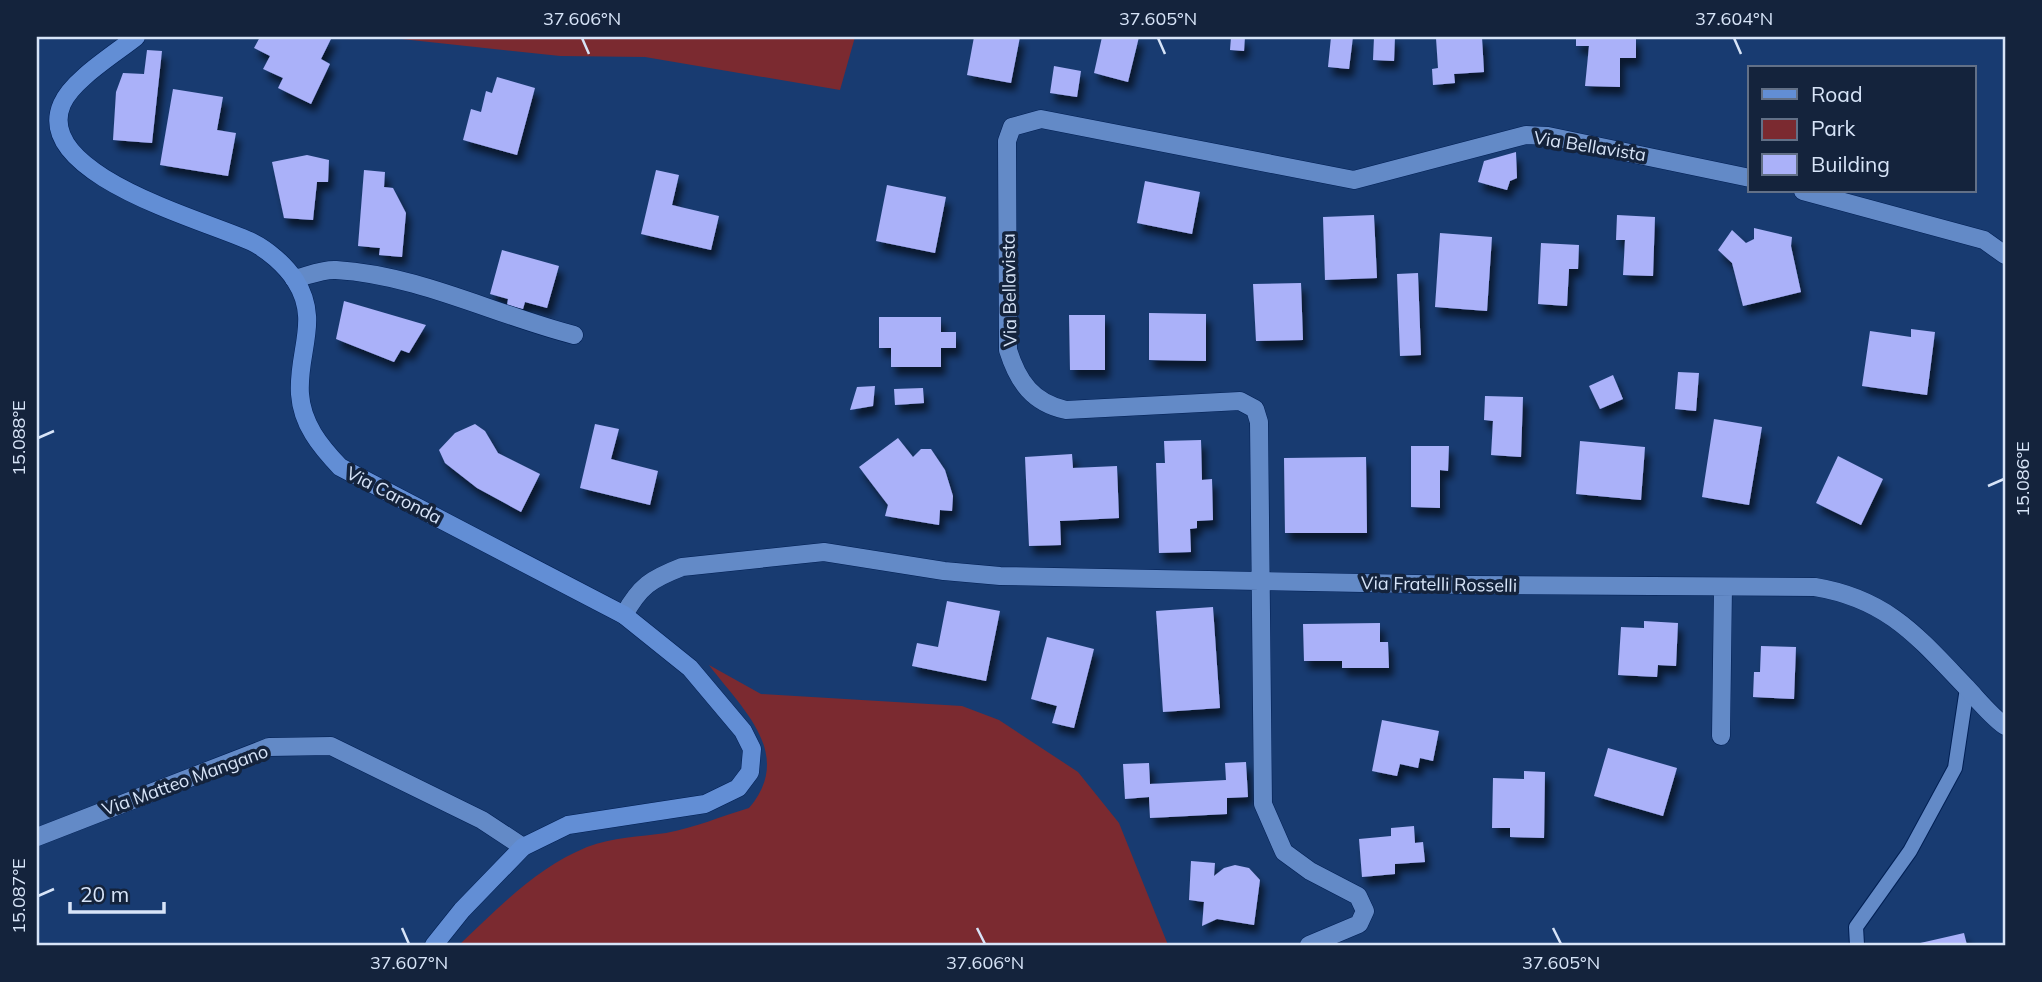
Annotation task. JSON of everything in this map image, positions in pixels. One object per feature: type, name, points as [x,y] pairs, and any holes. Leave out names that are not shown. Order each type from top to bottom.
[{"type":"street","name":"Via Caronda","points":[[136,37],[78,84],[62,103],[58,123],[64,142],[78,161],[111,184],[254,244],[282,263],[306,300],[308,323],[300,394],[306,420],[317,442],[340,467],[624,615],[690,668],[743,732],[752,749],[750,772],[738,788],[705,804],[568,825],[523,847]]},
{"type":"street","name":"Via Bellavista","points":[[1309,945],[1359,924],[1365,911],[1358,896],[1310,871],[1284,852],[1263,804],[1259,422],[1255,409],[1240,401],[1066,410],[1045,405],[1014,369],[1008,350],[1007,141],[1012,127],[1041,119],[1354,180],[1525,135],[1574,141],[1748,178]]},
{"type":"street","points":[[1807,192],[1984,240],[2005,255]]},
{"type":"street","points":[[294,279],[334,270],[410,283],[471,300],[530,324],[574,335]]},
{"type":"street","name":"Via Fratelli Rosselli","points":[[624,615],[637,591],[660,576],[682,567],[824,552],[944,571],[1000,576],[1815,587],[1857,596],[1875,604],[1925,643],[2005,726]]},
{"type":"street","points":[[1721,736],[1723,587]]},
{"type":"street","name":"Via Matteo Mangano","points":[[37,836],[269,747],[331,746],[482,820],[523,847]]},
{"type":"street","points":[[434,945],[462,910],[523,847]]},
{"type":"lane","points":[[1857,945],[1856,927],[1910,851],[1955,768],[1967,688]]},
{"type":"green space","points":[[383,37],[855,37],[840,90],[645,57],[560,56]]},
{"type":"green space","points":[[709,665],[761,694],[962,706],[999,720],[1078,772],[1119,823],[1168,945],[459,945],[534,877],[587,847],[616,839],[676,831],[749,808],[762,788],[767,769],[765,751],[759,733],[748,715]]},
{"type":"building","points":[[260,37],[332,37],[321,59],[330,64],[311,104],[278,88],[283,78],[263,69],[270,56],[254,48]]},
{"type":"building","points":[[974,37],[1020,37],[1011,83],[967,75]]},
{"type":"building","points":[[1102,37],[1139,37],[1128,82],[1094,73]]},
{"type":"building","points":[[1231,37],[1245,37],[1244,51],[1230,50]]},
{"type":"building","points":[[1331,37],[1353,37],[1349,69],[1328,67]]},
{"type":"building","points":[[1374,37],[1395,37],[1394,61],[1373,60]]},
{"type":"building","points":[[1482,37],[1484,72],[1454,74],[1455,83],[1433,85],[1432,69],[1438,68],[1436,38]]},
{"type":"building","points":[[1576,37],[1636,37],[1636,58],[1620,58],[1620,87],[1585,86],[1589,46],[1576,46]]},
{"type":"building","points":[[147,50],[162,51],[152,143],[113,140],[116,92],[123,73],[144,74]]},
{"type":"building","points":[[1054,66],[1081,71],[1077,97],[1050,93]]},
{"type":"building","points":[[497,77],[535,88],[517,155],[463,140],[471,109],[481,112],[486,91],[492,93]]},
{"type":"building","points":[[173,89],[223,97],[217,130],[236,133],[228,176],[160,165]]},
{"type":"building","points":[[1516,152],[1517,178],[1510,181],[1507,190],[1478,182],[1484,161]]},
{"type":"building","points":[[307,155],[329,160],[328,182],[317,182],[313,220],[284,218],[272,162]]},
{"type":"building","points":[[364,170],[385,172],[384,187],[393,188],[406,213],[402,257],[379,255],[380,248],[358,246]]},
{"type":"building","points":[[656,170],[679,175],[672,205],[719,216],[711,250],[641,234]]},
{"type":"building","points":[[1145,181],[1200,192],[1192,234],[1137,223]]},
{"type":"building","points":[[887,185],[946,197],[935,253],[876,241]]},
{"type":"building","points":[[1374,215],[1377,278],[1325,280],[1323,217]]},
{"type":"building","points":[[1617,215],[1655,217],[1653,276],[1623,275],[1625,240],[1616,240]]},
{"type":"building","points":[[1754,228],[1792,237],[1791,246],[1801,292],[1743,306],[1732,263],[1718,250],[1732,230],[1746,243],[1754,239]]},
{"type":"building","points":[[1440,233],[1492,237],[1487,311],[1435,307]]},
{"type":"building","points":[[1541,243],[1579,245],[1578,269],[1569,269],[1567,306],[1538,304]]},
{"type":"building","points":[[502,250],[559,266],[547,308],[525,302],[523,309],[507,305],[508,299],[490,294]]},
{"type":"building","points":[[1418,273],[1421,355],[1400,356],[1397,274]]},
{"type":"building","points":[[1301,283],[1303,340],[1256,341],[1253,284]]},
{"type":"building","points":[[344,301],[426,325],[409,353],[401,350],[394,362],[336,339]]},
{"type":"building","points":[[1149,313],[1206,314],[1206,361],[1149,360]]},
{"type":"building","points":[[1069,315],[1105,315],[1105,370],[1070,370]]},
{"type":"building","points":[[879,317],[941,317],[941,332],[956,332],[956,348],[941,348],[941,367],[891,367],[891,348],[879,348]]},
{"type":"building","points":[[1911,329],[1935,332],[1927,395],[1862,386],[1870,331],[1911,337]]},
{"type":"building","points":[[1678,372],[1699,373],[1696,411],[1675,409]]},
{"type":"building","points":[[1613,375],[1623,399],[1600,409],[1589,386]]},
{"type":"building","points":[[875,386],[873,406],[850,410],[857,387]]},
{"type":"building","points":[[923,388],[924,403],[895,405],[894,389]]},
{"type":"building","points":[[1485,396],[1523,397],[1521,457],[1491,455],[1493,421],[1484,420]]},
{"type":"building","points":[[1714,419],[1762,427],[1749,505],[1702,497]]},
{"type":"building","points":[[475,424],[485,431],[498,453],[540,474],[521,512],[477,488],[445,463],[439,450],[455,433]]},
{"type":"building","points":[[595,424],[619,429],[611,459],[658,471],[650,505],[580,488]]},
{"type":"building","points":[[898,438],[913,457],[921,449],[931,449],[945,470],[953,496],[952,511],[940,510],[939,525],[885,516],[888,505],[859,467]]},
{"type":"building","points":[[1201,440],[1202,480],[1212,479],[1213,520],[1197,521],[1197,528],[1190,529],[1191,552],[1159,553],[1156,463],[1165,463],[1164,441]]},
{"type":"building","points":[[1580,441],[1645,447],[1641,500],[1576,494]]},
{"type":"building","points":[[1411,446],[1449,446],[1448,471],[1440,470],[1440,508],[1411,507]]},
{"type":"building","points":[[1072,454],[1073,468],[1117,466],[1119,518],[1060,521],[1061,545],[1029,546],[1025,457]]},
{"type":"building","points":[[1838,456],[1883,479],[1861,525],[1816,503]]},
{"type":"building","points":[[1366,457],[1367,533],[1285,533],[1284,458]]},
{"type":"building","points":[[947,601],[1000,611],[986,681],[912,666],[917,643],[938,647]]},
{"type":"building","points":[[1213,607],[1220,708],[1163,712],[1156,611]]},
{"type":"building","points":[[1644,621],[1678,623],[1676,666],[1658,665],[1657,677],[1618,675],[1621,627],[1644,628]]},
{"type":"building","points":[[1380,623],[1380,642],[1388,642],[1389,668],[1342,668],[1342,661],[1304,661],[1303,624]]},
{"type":"building","points":[[1047,637],[1094,649],[1074,728],[1052,723],[1057,706],[1031,699]]},
{"type":"building","points":[[1761,646],[1796,647],[1794,699],[1753,697],[1754,672],[1760,672]]},
{"type":"building","points":[[1382,720],[1439,731],[1433,761],[1420,758],[1418,768],[1400,764],[1397,776],[1372,771]]},
{"type":"building","points":[[1608,748],[1677,768],[1663,816],[1594,796]]},
{"type":"building","points":[[1246,762],[1248,797],[1227,798],[1227,814],[1150,818],[1149,797],[1125,799],[1123,764],[1149,763],[1150,784],[1226,780],[1225,763]]},
{"type":"building","points":[[1524,771],[1545,772],[1544,838],[1510,837],[1510,828],[1492,828],[1493,778],[1524,779]]},
{"type":"building","points":[[1414,826],[1415,843],[1423,842],[1425,862],[1395,864],[1395,874],[1362,877],[1359,839],[1391,836],[1391,828]]},
{"type":"building","points":[[1191,861],[1215,863],[1214,876],[1224,868],[1235,865],[1249,868],[1260,880],[1254,925],[1217,919],[1202,926],[1204,902],[1189,900]]},
{"type":"building","points":[[1964,933],[1967,945],[1916,945],[1916,944]]}]
